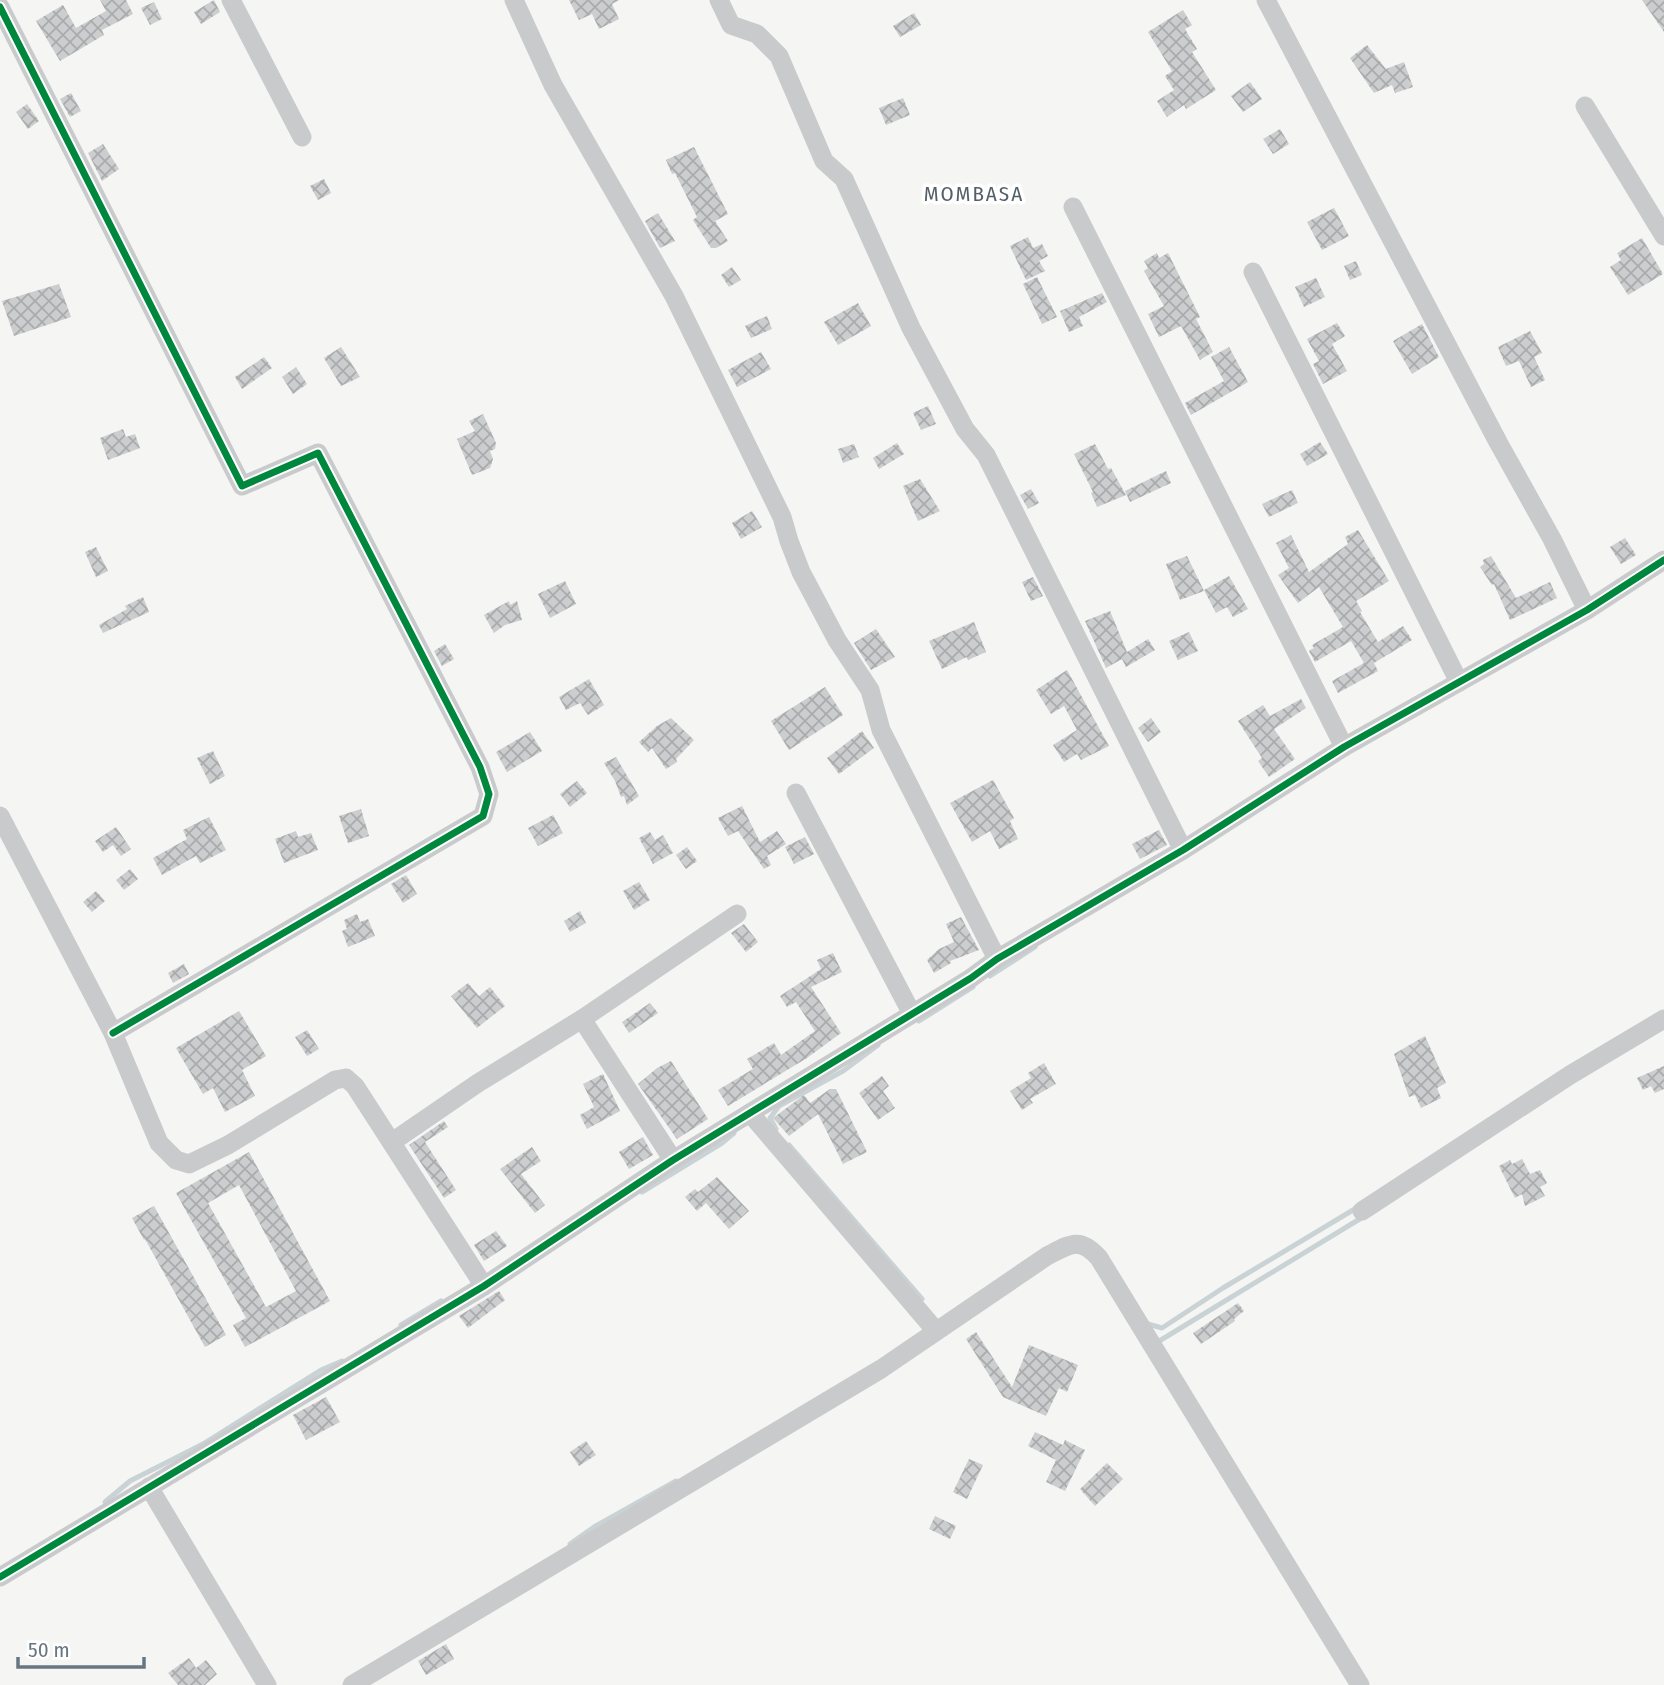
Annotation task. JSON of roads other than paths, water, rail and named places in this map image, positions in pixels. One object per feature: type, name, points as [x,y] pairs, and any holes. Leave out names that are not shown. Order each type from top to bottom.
[{"type":"street","points":[[231,0],[302,137]]},
{"type":"street","points":[[514,0],[553,85],[674,296],[782,517],[801,572],[837,640],[870,690],[881,730],[997,959]]},
{"type":"street","points":[[719,0],[731,25],[757,34],[779,56],[824,161],[844,178],[911,328],[965,429],[986,455],[1183,850]]},
{"type":"street","points":[[1266,0],[1587,610]]},
{"type":"street","points":[[0,7],[242,486],[318,453],[480,767],[489,794],[483,816],[113,1033]]},
{"type":"street","points":[[1585,106],[1664,236]]},
{"type":"street","points":[[1073,207],[1344,747]]},
{"type":"street","points":[[1253,272],[1367,504],[1459,682]]},
{"type":"street","points":[[0,1577],[484,1286],[673,1160],[971,978],[997,959],[1183,850],[1344,747],[1587,610],[1664,561]]},
{"type":"street","points":[[796,793],[912,1014]]},
{"type":"street","points":[[0,816],[113,1033],[159,1143],[176,1160],[189,1164],[228,1145],[335,1080],[346,1078],[355,1086],[484,1286]]},
{"type":"street","points":[[392,1142],[478,1083],[582,1019],[737,914]]},
{"type":"street","points":[[582,1019],[673,1160]]},
{"type":"street","points":[[1362,1211],[1570,1075],[1664,1019]]},
{"type":"street","points":[[750,1113],[936,1331]]},
{"type":"street","points":[[352,1685],[881,1369],[1047,1256],[1072,1244],[1082,1244],[1090,1248],[1099,1258],[1360,1685]]},
{"type":"street","points":[[149,1487],[267,1685]]},
{"type":"waterway","points":[[990,976],[1035,947]]},
{"type":"waterway","points":[[919,1021],[973,987]]},
{"type":"waterway","points":[[776,1129],[770,1118],[779,1106],[843,1071],[878,1045]]},
{"type":"waterway","points":[[642,1192],[734,1133]]},
{"type":"waterway","points":[[789,1145],[922,1299]]},
{"type":"waterway","points":[[1148,1324],[1162,1328],[1358,1207]]},
{"type":"waterway","points":[[1156,1343],[1363,1217]]},
{"type":"waterway","points":[[401,1325],[441,1301]]},
{"type":"waterway","points":[[105,1502],[130,1481],[203,1444],[321,1370],[342,1361]]},
{"type":"waterway","points":[[570,1544],[594,1527],[676,1481]]},
{"type":"district","name":"MOMBASA","points":[[974,194]]}]
